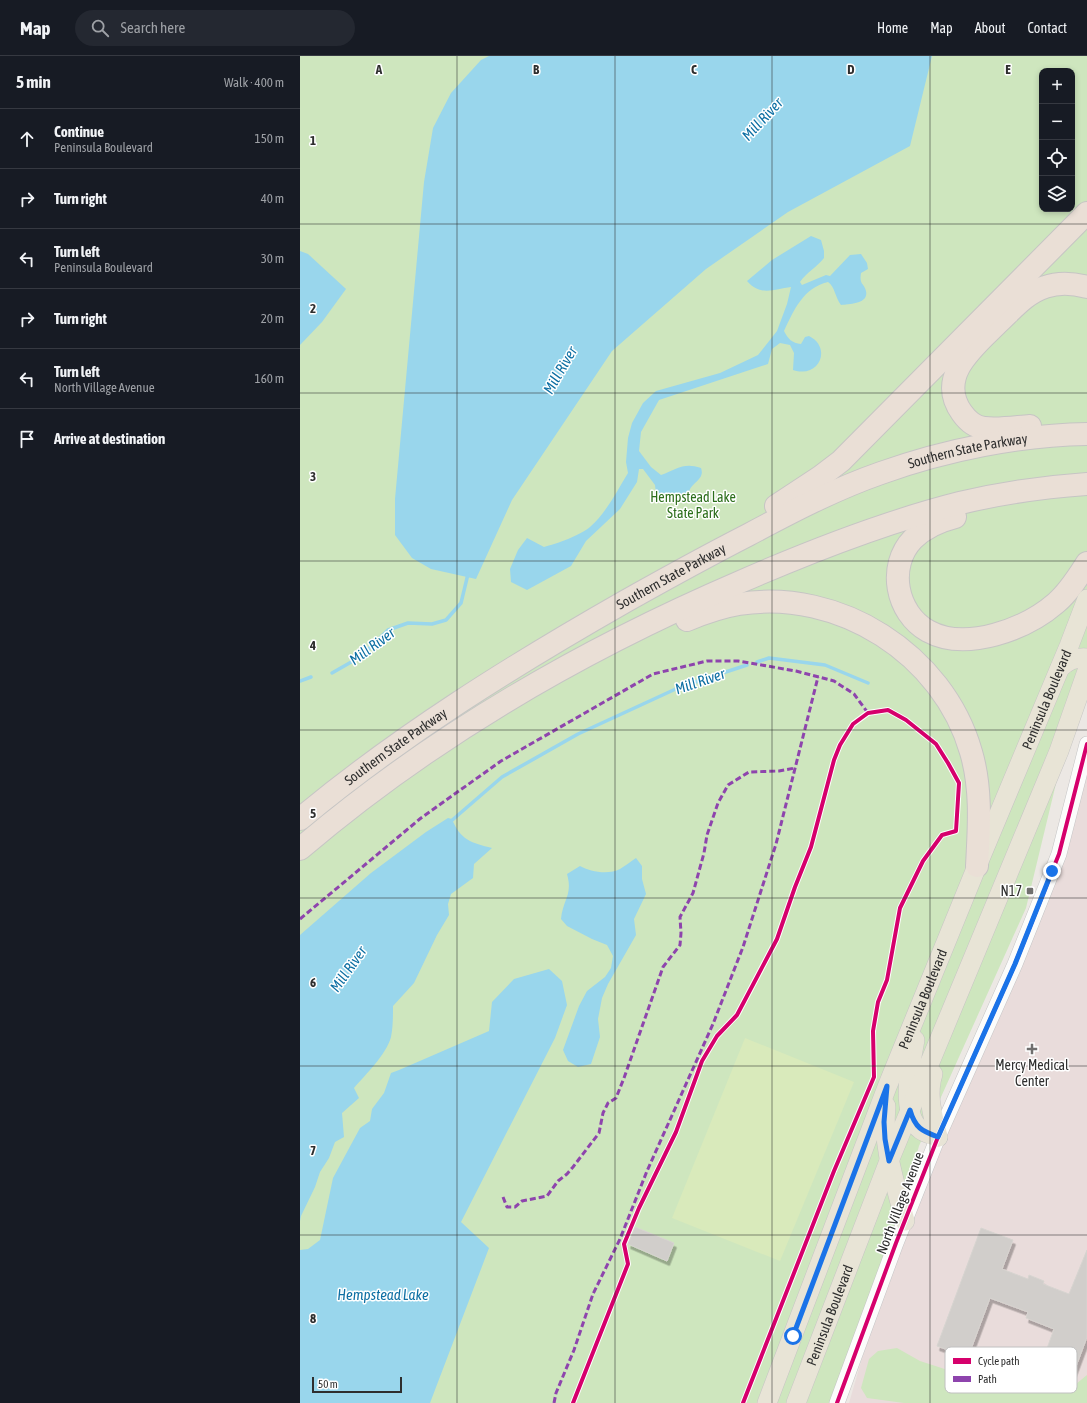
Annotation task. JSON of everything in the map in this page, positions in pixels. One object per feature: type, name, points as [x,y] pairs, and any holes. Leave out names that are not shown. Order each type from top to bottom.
[{"type":"highway","points":[[606,613],[674,560],[778,505],[836,465],[1087,213]]},
{"type":"highway","points":[[1087,286],[1071,283],[1053,285],[1037,290],[1024,299],[964,358],[957,371],[954,386],[956,402],[960,411],[971,423],[984,428],[1087,423]]},
{"type":"highway","name":"Southern State Parkway","points":[[300,819],[366,766],[420,728],[530,657],[687,567],[797,509],[843,488],[884,472],[926,459],[989,445],[1032,438],[1087,434]]},
{"type":"highway","points":[[1078,484],[1011,505],[950,519],[930,526],[913,540],[904,551],[898,570],[899,589],[906,608],[915,620],[928,631],[952,638],[983,637],[1018,626],[1048,609],[1070,588],[1087,563]]},
{"type":"highway","name":"Southern State Parkway","points":[[300,849],[376,789],[417,759],[484,714],[597,650],[682,608],[756,575],[837,543],[920,514],[962,502],[1020,491],[1078,484]]},
{"type":"highway","points":[[560,670],[622,652],[698,615],[739,604],[776,602],[799,604],[826,610],[852,619],[893,642],[916,661],[935,683],[957,717],[971,752],[977,779],[979,814],[977,866]]},
{"type":"main road","name":"Peninsula Boulevard","points":[[767,1403],[887,1086],[1060,668],[1087,599]]},
{"type":"main road","points":[[1060,668],[1070,660],[1081,657],[1087,658]]},
{"type":"main road","name":"Peninsula Boulevard","points":[[796,1403],[889,1161],[1059,752],[1087,671]]},
{"type":"main road","points":[[923,998],[907,1091],[910,1110],[914,1122],[920,1130],[938,1137]]},
{"type":"main road","points":[[938,1137],[929,1098],[929,1090],[950,1015]]},
{"type":"main road","points":[[887,1086],[884,1122],[885,1139],[889,1161],[905,1221]]},
{"type":"street","name":"North Village Avenue","points":[[837,1403],[938,1137],[1015,964],[1059,854],[1087,744]]},
{"type":"shaded area","name":"Mercy Medical Center","points":[[1087,747],[1087,1403],[849,1403],[897,1238],[1017,961]]},
{"type":"green space","name":"Hempstead Lake State Park","points":[[300,56],[1087,56],[1087,655],[1026,908],[919,1146],[904,1200],[830,1403],[300,1403]]},
{"type":"green space","points":[[745,1038],[854,1082],[780,1261],[672,1218]]},
{"type":"green space","points":[[897,1348],[920,1361],[945,1369],[945,1393],[1077,1393],[1077,1383],[1087,1375],[1087,1403],[904,1403],[867,1398],[861,1388],[869,1359],[878,1351]]},
{"type":"water","points":[[489,56],[932,56],[910,146],[788,212],[706,269],[612,351],[512,500],[476,579],[431,569],[412,558],[395,535],[395,499],[424,182],[433,128],[451,93],[481,60]]},
{"type":"water","points":[[811,236],[821,240],[824,258],[802,279],[800,282],[802,285],[826,275],[830,276],[850,255],[861,254],[867,263],[868,269],[861,273],[862,284],[866,291],[866,295],[862,301],[853,304],[841,305],[828,282],[812,289],[800,301],[792,315],[784,331],[795,343],[801,344],[805,337],[809,336],[816,341],[820,347],[821,354],[820,360],[816,366],[810,370],[802,372],[793,370],[794,353],[790,345],[780,343],[772,349],[768,364],[659,400],[641,432],[639,451],[651,467],[661,475],[685,466],[695,466],[701,468],[701,476],[691,488],[689,496],[669,503],[657,501],[655,485],[643,469],[639,469],[637,482],[620,509],[586,541],[571,566],[527,590],[511,582],[510,569],[518,550],[527,538],[544,547],[568,539],[590,527],[611,502],[628,473],[626,462],[628,438],[632,423],[643,403],[656,391],[720,373],[758,355],[777,331],[787,304],[791,287],[768,291],[757,289],[747,281],[772,260]]},
{"type":"water","points":[[300,251],[308,254],[346,289],[322,322],[300,345]]},
{"type":"water","points":[[448,818],[452,819],[459,832],[468,840],[492,848],[474,864],[473,878],[451,894],[448,904],[449,915],[437,935],[414,983],[393,1006],[391,1037],[385,1051],[354,1088],[359,1098],[342,1113],[344,1137],[335,1142],[329,1158],[320,1172],[300,1221],[300,935],[371,873],[426,832]]},
{"type":"water","points":[[636,858],[642,866],[642,879],[646,894],[634,919],[636,935],[608,984],[602,998],[598,1019],[600,1037],[591,1064],[578,1067],[568,1061],[563,1050],[579,1006],[587,991],[605,977],[611,968],[613,956],[607,945],[567,926],[561,919],[569,887],[567,874],[580,866],[589,870],[600,872],[616,871]]},
{"type":"water","name":"Hempstead Lake","points":[[549,969],[562,981],[567,1005],[555,1038],[461,1222],[489,1248],[430,1403],[300,1403],[300,1250],[308,1249],[320,1240],[333,1178],[360,1128],[370,1121],[372,1109],[384,1093],[391,1073],[489,1031],[492,1002],[514,979]]},
{"type":"building","points":[[635,1227],[674,1243],[667,1261],[628,1244]]},
{"type":"building","points":[[981,1228],[1013,1240],[1002,1269],[1028,1279],[1029,1275],[1044,1281],[1043,1284],[1069,1294],[1087,1250],[1087,1337],[1077,1364],[1077,1347],[1048,1347],[1054,1329],[1026,1318],[1028,1312],[990,1298],[972,1347],[945,1347],[945,1349],[937,1346]]},
{"type":"waterway","name":"Mill River","points":[[332,673],[360,657],[388,630],[408,623],[432,624],[446,620],[461,603],[468,574]]},
{"type":"waterway","name":"Mill River","points":[[757,662],[769,658],[825,665],[868,683]]},
{"type":"waterway","name":"Mill River","points":[[450,822],[502,777],[578,734],[680,687],[747,665]]},
{"type":"waterway","name":"Mill River","points":[[300,681],[311,677]]},
{"type":"marked path","points":[[300,919],[421,818],[501,761],[653,674],[707,661],[738,661],[796,671],[834,681],[854,694],[868,713]]},
{"type":"marked path","points":[[554,1403],[556,1393],[574,1350],[593,1294],[620,1239],[647,1171],[713,1024],[743,947],[776,844],[818,677]]},
{"type":"marked path","points":[[503,1197],[507,1207],[515,1207],[522,1201],[547,1196],[558,1181],[573,1167],[599,1133],[603,1113],[608,1103],[616,1098],[624,1078],[663,967],[680,945],[680,917],[693,893],[704,853],[707,835],[718,803],[728,785],[749,772],[779,771],[795,768]]},
{"type":"cycle path","points":[[573,1403],[628,1264],[624,1244],[639,1208],[676,1132],[702,1061],[717,1036],[737,1015],[777,939],[811,847],[834,760],[840,745],[853,724],[868,713],[888,710],[906,720],[936,744],[948,763],[959,783],[956,831],[942,835],[923,861],[900,908],[887,980],[878,1002],[873,1031],[874,1077],[834,1171],[743,1403]]},
{"type":"cycle path","points":[[837,1403],[896,1243],[938,1137],[1015,964],[1059,854],[1087,744]]},
{"type":"place","name":"N17","points":[[1030,891]]},
{"type":"place","name":"Mercy Medical Center","points":[[1032,1049]]},
{"type":"route","points":[[793,1336],[887,1086],[884,1122],[889,1161],[910,1110],[914,1122],[920,1130],[938,1137],[1015,964],[1052,871]]}]
